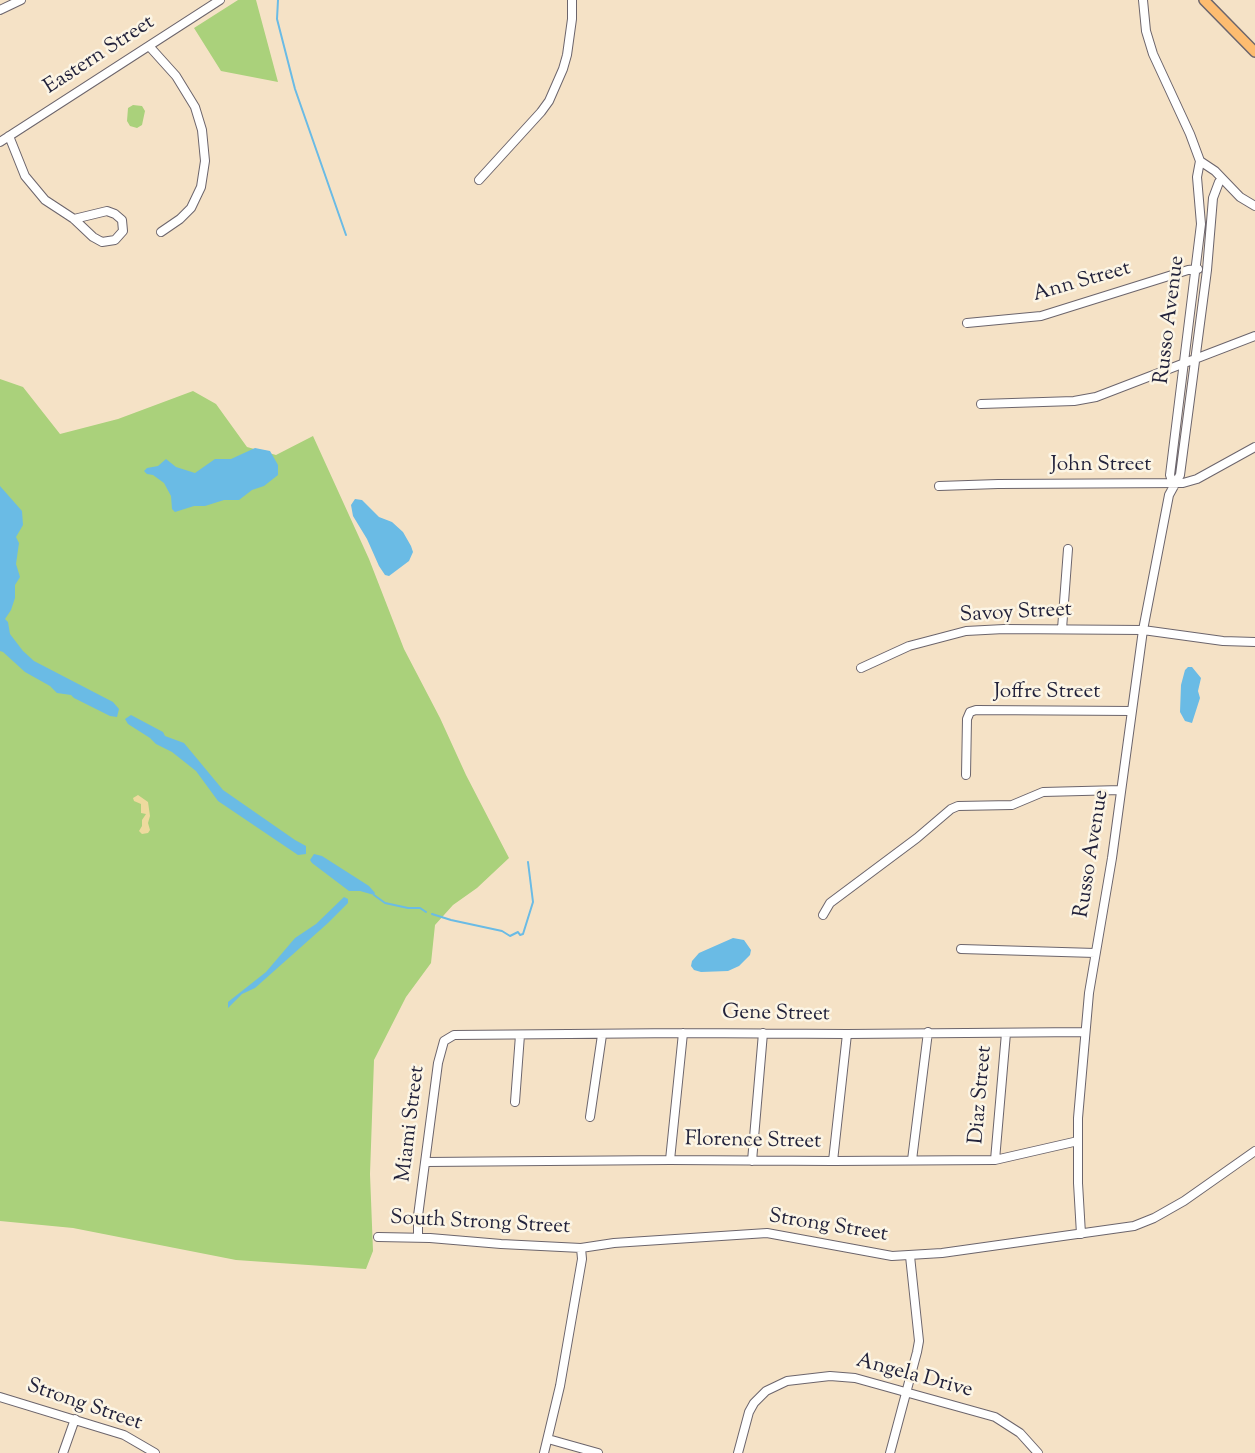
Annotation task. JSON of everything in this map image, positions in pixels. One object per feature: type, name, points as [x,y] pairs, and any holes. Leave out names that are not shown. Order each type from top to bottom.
[{"type":"main road","points":[[1204,0],[1251,42],[1255,52]]},
{"type":"street","points":[[0,10],[21,0]]},
{"type":"street","name":"Eastern Street","points":[[0,142],[220,0]]},
{"type":"street","points":[[479,180],[549,101],[567,55],[572,0]]},
{"type":"street","points":[[1143,0],[1146,31],[1153,54],[1200,161],[1208,165],[1240,197],[1255,206]]},
{"type":"street","points":[[148,46],[176,76],[195,107],[202,130],[205,161],[201,187],[191,208],[161,232]]},
{"type":"street","points":[[9,136],[19,164],[31,185],[50,205],[74,219],[93,237],[102,242],[115,240],[123,231],[122,220],[107,211],[74,219]]},
{"type":"street","name":"Russo Avenue","points":[[1173,484],[1170,475],[1201,224],[1197,177],[1200,161]]},
{"type":"street","name":"Russo Avenue","points":[[1081,1234],[1078,1141],[1085,1032],[1095,952],[1112,858],[1143,630],[1167,503],[1173,484],[1180,475],[1207,270],[1213,198],[1222,179]]},
{"type":"street","name":"Ann Street","points":[[967,324],[1041,316],[1188,270],[1207,270]]},
{"type":"street","points":[[981,404],[1074,401],[1096,397],[1255,336]]},
{"type":"street","name":"John Street","points":[[939,486],[1173,484],[1197,478],[1255,447]]},
{"type":"street","points":[[1062,629],[1068,549]]},
{"type":"street","name":"Savoy Street","points":[[861,668],[909,646],[966,631],[1143,630],[1223,641],[1255,642]]},
{"type":"street","name":"Joffre Street","points":[[966,775],[967,719],[970,712],[976,710],[1132,711]]},
{"type":"street","points":[[823,915],[830,903],[917,838],[951,809],[958,806],[1012,805],[1043,792],[1121,790]]},
{"type":"street","points":[[961,949],[1095,952]]},
{"type":"street","points":[[670,1160],[683,1032]]},
{"type":"street","points":[[912,1160],[928,1032]]},
{"type":"street","name":"Gene Street","points":[[466,1034],[1085,1032]]},
{"type":"street","points":[[752,1161],[763,1033]]},
{"type":"street","name":"Diaz Street","points":[[995,1160],[1006,1033]]},
{"type":"street","name":"Miami Street","points":[[417,1238],[441,1048],[450,1036],[466,1034]]},
{"type":"street","points":[[833,1161],[847,1034]]},
{"type":"street","points":[[515,1102],[520,1035]]},
{"type":"street","points":[[590,1117],[602,1035]]},
{"type":"street","name":"Florence Street","points":[[426,1162],[995,1160],[1078,1141]]},
{"type":"street","name":"Strong Street","points":[[581,1248],[614,1243],[767,1233],[800,1237],[881,1254],[910,1256],[964,1251],[1134,1226],[1184,1201],[1255,1151]]},
{"type":"street","name":"South Strong Street","points":[[378,1237],[581,1248]]},
{"type":"street","points":[[544,1453],[560,1386],[582,1259],[581,1248]]},
{"type":"street","points":[[890,1453],[919,1341],[910,1256]]},
{"type":"street","name":"Angela Drive","points":[[738,1453],[749,1412],[766,1391],[774,1386],[799,1379],[842,1376],[1001,1420],[1020,1433],[1038,1453]]},
{"type":"street","name":"Strong Street","points":[[0,1397],[124,1435],[156,1453]]},
{"type":"street","points":[[63,1453],[75,1419]]},
{"type":"street","points":[[548,1439],[598,1453]]},
{"type":"green space","points":[[238,0],[256,0],[278,82],[221,71],[194,28]]},
{"type":"green space","points":[[133,105],[142,106],[145,111],[142,125],[137,128],[130,126],[127,121],[128,108]]},
{"type":"green space","points":[[0,379],[23,387],[60,434],[118,419],[193,391],[216,404],[247,447],[276,455],[313,436],[369,559],[404,649],[509,858],[477,888],[453,905],[435,925],[431,963],[406,997],[374,1060],[370,1174],[373,1251],[366,1269],[236,1260],[73,1228],[0,1221]]},
{"type":"sand","points":[[138,795],[148,802],[150,830],[148,833],[142,834],[139,831],[146,814],[141,813],[141,804],[134,801],[133,798]]},
{"type":"water","points":[[255,448],[270,451],[278,465],[278,475],[239,500],[224,500],[175,512],[172,509],[171,496],[164,483],[144,471],[147,468],[158,466],[166,459],[176,467],[195,473],[215,459],[231,459]]},
{"type":"water","points":[[0,486],[22,511],[23,525],[16,537],[19,543],[16,564],[20,577],[15,585],[15,598],[11,610],[5,619],[8,622],[10,634],[34,661],[113,702],[119,709],[117,717],[110,716],[71,695],[57,693],[50,686],[25,672],[0,651]]},
{"type":"water","points":[[355,499],[362,500],[379,517],[392,522],[403,532],[411,546],[413,552],[409,561],[389,576],[385,575],[379,566],[367,539],[353,516],[351,505]]},
{"type":"water","points":[[1188,667],[1192,667],[1201,678],[1198,691],[1200,698],[1192,723],[1185,721],[1180,712],[1181,685]]},
{"type":"water","points":[[131,715],[163,732],[165,736],[184,743],[223,790],[306,846],[306,854],[298,855],[218,801],[196,771],[172,752],[156,744],[128,724],[125,719]]},
{"type":"water","points":[[314,854],[322,856],[369,886],[375,893],[374,895],[349,891],[312,863],[310,860]]},
{"type":"water","points":[[344,897],[348,899],[348,903],[328,923],[255,988],[242,994],[228,1008],[228,1002],[266,972],[295,938],[316,924]]},
{"type":"water","points":[[733,938],[744,940],[751,950],[750,955],[739,966],[728,971],[701,972],[694,970],[691,966],[699,953]]},
{"type":"waterway","points":[[278,0],[277,19],[295,89],[346,235]]},
{"type":"waterway","points":[[432,914],[502,931],[510,936],[518,932],[520,935],[523,934],[533,902],[528,862]]},
{"type":"waterway","points":[[374,895],[385,903],[420,908],[426,912]]}]
